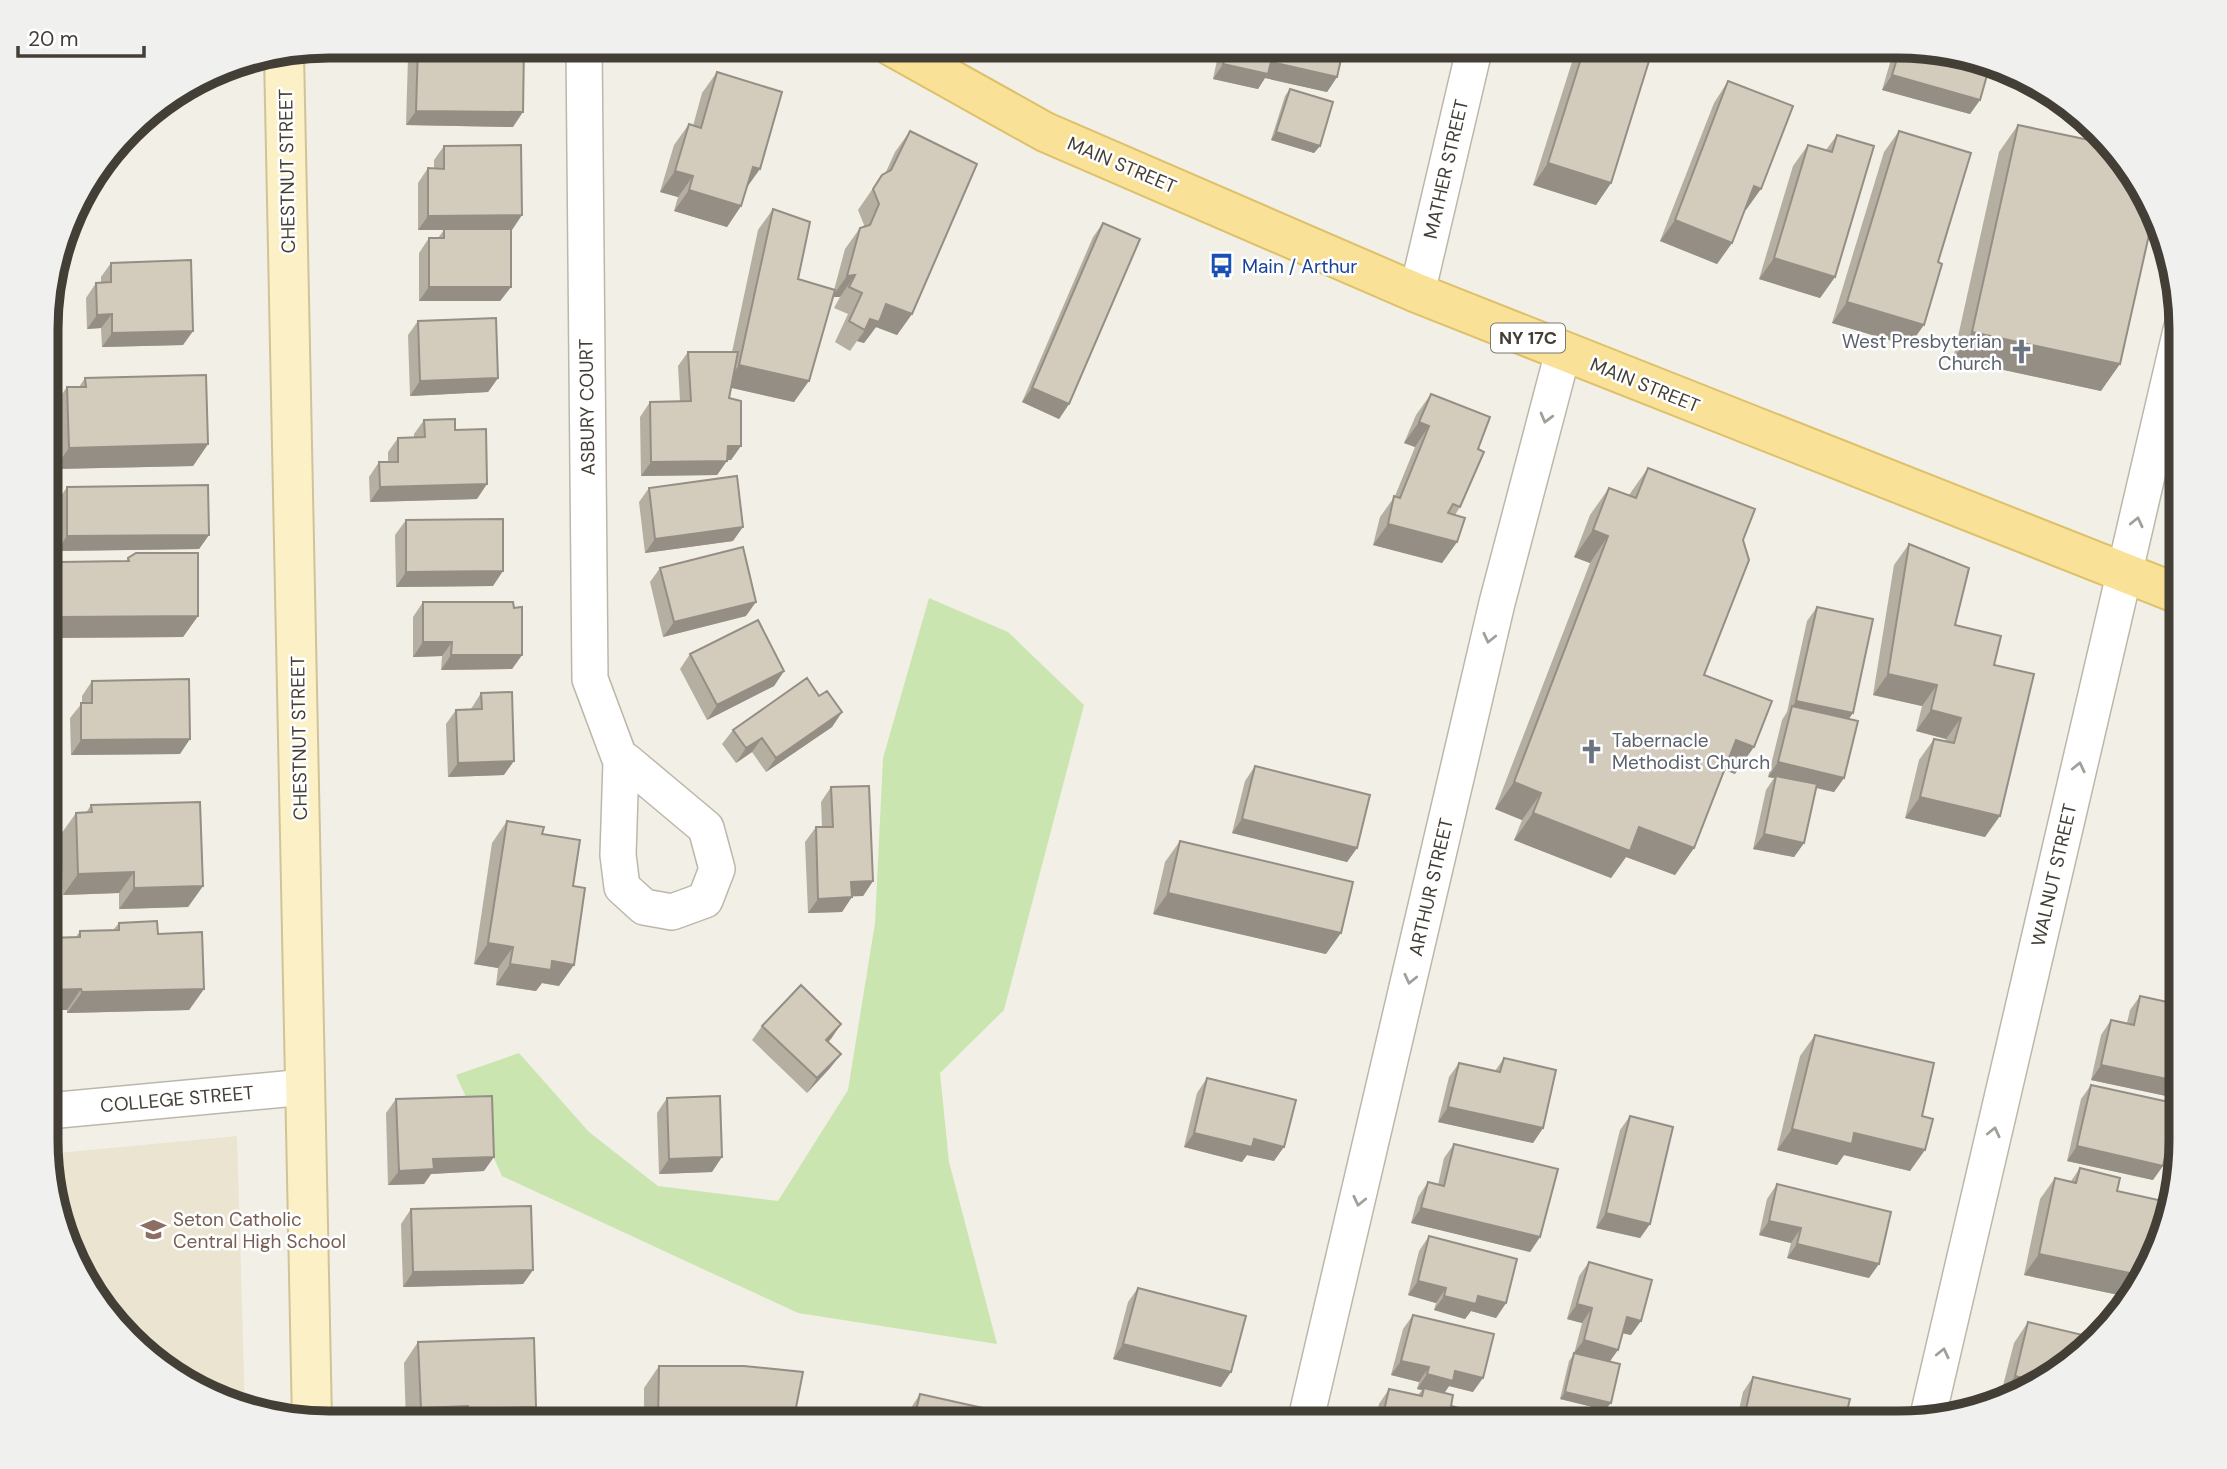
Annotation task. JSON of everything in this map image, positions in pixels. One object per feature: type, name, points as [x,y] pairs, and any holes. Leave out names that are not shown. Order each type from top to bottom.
[{"type":"main road","name":"MAIN STREET","points":[[912,58],[1045,132],[1417,293],[2169,591]]},
{"type":"street","name":"ASBURY COURT","points":[[584,58],[590,679],[621,762]]},
{"type":"street","name":"MATHER STREET","points":[[1417,293],[1472,58]]},
{"type":"street","name":"CHESTNUT STREET","points":[[285,61],[312,1411]]},
{"type":"street","name":"ARTHUR STREET","points":[[1308,1411],[1497,603],[1563,352]]},
{"type":"street","name":"WALNUT STREET","points":[[1929,1410],[2169,381]]},
{"type":"street","name":"COLLEGE STREET","points":[[58,1110],[306,1087]]},
{"type":"shaded area","name":"Seton Catholic Central High School","points":[[237,1136],[245,1398],[225,1391],[178,1366],[137,1332],[103,1291],[72,1228],[63,1193],[58,1153]]},
{"type":"green space","points":[[929,598],[1008,632],[1084,705],[1004,1010],[940,1073],[949,1162],[997,1344],[798,1313],[502,1176],[456,1075],[519,1053],[589,1132],[658,1186],[778,1201],[848,1090],[875,923],[883,758]]},
{"type":"building","points":[[418,58],[524,58],[523,112],[416,111]]},
{"type":"building","points":[[1224,58],[1341,58],[1337,77],[1271,62],[1268,74],[1223,64]]},
{"type":"building","points":[[1581,58],[1639,58],[1649,61],[1611,183],[1548,163]]},
{"type":"building","points":[[1897,58],[1934,60],[1988,73],[1980,100],[1892,75]]},
{"type":"building","points":[[717,72],[782,92],[760,169],[753,167],[741,206],[689,190],[693,176],[675,171],[689,124],[701,128]]},
{"type":"building","points":[[1728,81],[1793,106],[1761,189],[1754,186],[1732,243],[1675,220]]},
{"type":"building","points":[[1290,89],[1333,102],[1320,146],[1276,132]]},
{"type":"building","points":[[2018,125],[2094,141],[2124,178],[2150,229],[2120,364],[1972,332]]},
{"type":"building","points":[[910,131],[977,164],[912,314],[886,304],[879,322],[870,319],[865,330],[849,321],[862,293],[849,287],[855,275],[847,276],[860,228],[870,225],[879,204],[873,189],[882,175],[891,170]]},
{"type":"building","points":[[1899,131],[1971,153],[1938,262],[1942,264],[1924,325],[1847,302]]},
{"type":"building","points":[[1837,135],[1874,146],[1835,277],[1774,258],[1808,145],[1832,152]]},
{"type":"building","points":[[521,145],[522,215],[428,216],[428,168],[444,169],[444,146]]},
{"type":"building","points":[[773,209],[810,222],[798,279],[835,290],[809,381],[739,365]]},
{"type":"building","points":[[1103,223],[1140,239],[1069,404],[1032,388]]},
{"type":"building","points":[[444,229],[511,229],[511,287],[429,287],[429,238],[444,238]]},
{"type":"building","points":[[191,260],[193,331],[112,333],[112,314],[97,315],[96,283],[111,282],[111,263]]},
{"type":"building","points":[[496,318],[498,378],[420,381],[418,321]]},
{"type":"building","points":[[688,352],[738,352],[729,398],[741,401],[741,446],[728,446],[727,461],[651,462],[650,402],[691,401]]},
{"type":"building","points":[[206,375],[208,444],[69,448],[67,387],[86,387],[85,378]]},
{"type":"building","points":[[1431,394],[1490,417],[1478,449],[1484,452],[1460,507],[1453,504],[1448,513],[1465,518],[1457,542],[1388,524],[1394,496],[1400,498],[1429,426],[1419,422]]},
{"type":"building","points":[[455,419],[455,430],[486,429],[487,484],[380,487],[379,462],[398,462],[398,438],[425,437],[424,420]]},
{"type":"building","points":[[1648,468],[1755,509],[1743,540],[1749,560],[1704,675],[1772,701],[1754,747],[1736,740],[1694,848],[1639,827],[1630,851],[1533,813],[1541,793],[1514,782],[1608,536],[1593,530],[1609,488],[1636,498]]},
{"type":"building","points":[[737,476],[743,527],[655,539],[649,488]]},
{"type":"building","points":[[208,485],[209,535],[67,536],[67,487]]},
{"type":"building","points":[[503,519],[503,571],[406,572],[406,520]]},
{"type":"building","points":[[1909,544],[1969,568],[1955,625],[2001,636],[1994,665],[2034,674],[2000,816],[1920,797],[1934,739],[1954,743],[1961,718],[1931,710],[1937,685],[1888,674]]},
{"type":"building","points":[[743,547],[756,602],[674,622],[660,568]]},
{"type":"building","points":[[136,553],[198,553],[198,616],[61,617],[61,562],[129,561],[128,558]]},
{"type":"building","points":[[423,602],[513,602],[514,608],[522,607],[522,655],[451,655],[452,642],[423,642]]},
{"type":"building","points":[[1817,607],[1873,619],[1853,713],[1796,701]]},
{"type":"building","points":[[758,620],[784,671],[717,705],[690,654]]},
{"type":"building","points":[[807,678],[819,696],[827,691],[842,712],[776,758],[762,738],[746,748],[733,730]]},
{"type":"building","points":[[189,679],[190,739],[81,740],[81,703],[92,703],[92,681]]},
{"type":"building","points":[[512,692],[514,761],[458,763],[456,710],[482,709],[481,693]]},
{"type":"building","points":[[1792,706],[1858,721],[1844,778],[1778,762]]},
{"type":"building","points":[[1255,766],[1370,795],[1357,848],[1242,819]]},
{"type":"building","points":[[1776,776],[1817,784],[1804,843],[1764,834]]},
{"type":"building","points":[[869,786],[873,881],[851,882],[852,897],[818,899],[816,827],[833,827],[831,787]]},
{"type":"building","points":[[200,802],[203,886],[134,888],[134,872],[78,874],[76,813],[92,812],[91,805]]},
{"type":"building","points":[[507,821],[544,827],[542,834],[580,840],[573,886],[585,888],[574,965],[552,961],[551,970],[510,964],[513,947],[488,943]]},
{"type":"building","points":[[1180,841],[1353,882],[1341,933],[1168,893]]},
{"type":"building","points":[[157,921],[158,934],[202,932],[204,989],[82,992],[81,989],[58,990],[58,938],[80,937],[80,931],[119,930],[119,923]]},
{"type":"building","points":[[801,985],[841,1024],[826,1040],[841,1054],[817,1078],[762,1026]]},
{"type":"building","points":[[2140,996],[2169,1002],[2169,1079],[2101,1065],[2111,1020],[2134,1025]]},
{"type":"building","points":[[1815,1035],[1934,1063],[1922,1116],[1933,1119],[1925,1150],[1854,1133],[1852,1144],[1792,1129]]},
{"type":"building","points":[[1504,1058],[1556,1070],[1543,1128],[1448,1107],[1459,1063],[1500,1072]]},
{"type":"building","points":[[1207,1078],[1296,1100],[1284,1147],[1254,1139],[1252,1147],[1194,1133]]},
{"type":"building","points":[[2091,1085],[2169,1102],[2169,1141],[2163,1166],[2077,1146]]},
{"type":"building","points":[[492,1096],[494,1157],[433,1159],[434,1169],[399,1171],[396,1099]]},
{"type":"building","points":[[720,1096],[722,1157],[669,1159],[667,1098]]},
{"type":"building","points":[[1630,1116],[1673,1127],[1650,1224],[1606,1213]]},
{"type":"building","points":[[1454,1144],[1558,1169],[1540,1237],[1421,1208],[1428,1182],[1444,1186]]},
{"type":"building","points":[[2080,1168],[2120,1178],[2117,1191],[2162,1201],[2149,1244],[2134,1274],[2039,1254],[2055,1178],[2076,1183]]},
{"type":"building","points":[[1777,1184],[1891,1212],[1879,1264],[1797,1244],[1801,1228],[1769,1221]]},
{"type":"building","points":[[531,1206],[533,1270],[413,1272],[411,1209]]},
{"type":"building","points":[[1429,1236],[1517,1259],[1506,1303],[1478,1296],[1476,1304],[1444,1296],[1446,1288],[1418,1281]]},
{"type":"building","points":[[1589,1262],[1652,1280],[1641,1321],[1627,1317],[1618,1350],[1584,1340],[1592,1308],[1577,1304]]},
{"type":"building","points":[[1138,1288],[1246,1316],[1231,1372],[1123,1344]]},
{"type":"building","points":[[1413,1315],[1494,1334],[1483,1378],[1455,1371],[1453,1381],[1427,1374],[1429,1367],[1401,1361]]},
{"type":"building","points":[[2028,1322],[2086,1336],[2034,1375],[2026,1379],[2015,1376]]},
{"type":"building","points":[[534,1338],[536,1407],[498,1408],[498,1411],[468,1411],[468,1406],[421,1408],[418,1342]]},
{"type":"building","points":[[1574,1353],[1620,1364],[1611,1403],[1565,1392]]},
{"type":"building","points":[[659,1366],[744,1366],[803,1372],[795,1411],[658,1411]]},
{"type":"building","points":[[1753,1377],[1850,1399],[1847,1411],[1746,1411]]},
{"type":"building","points":[[1424,1388],[1453,1395],[1451,1406],[1473,1411],[1384,1411],[1389,1389],[1422,1396]]},
{"type":"building","points":[[920,1394],[997,1411],[916,1411]]},
{"type":"place","name":"Main / Arthur","points":[[1222,266]]},
{"type":"place","name":"West Presbyterian Church","points":[[2022,352]]},
{"type":"place","name":"Tabernacle Methodist Church","points":[[1592,751]]},
{"type":"place","name":"Seton Catholic Central High School","points":[[153,1230]]}]
